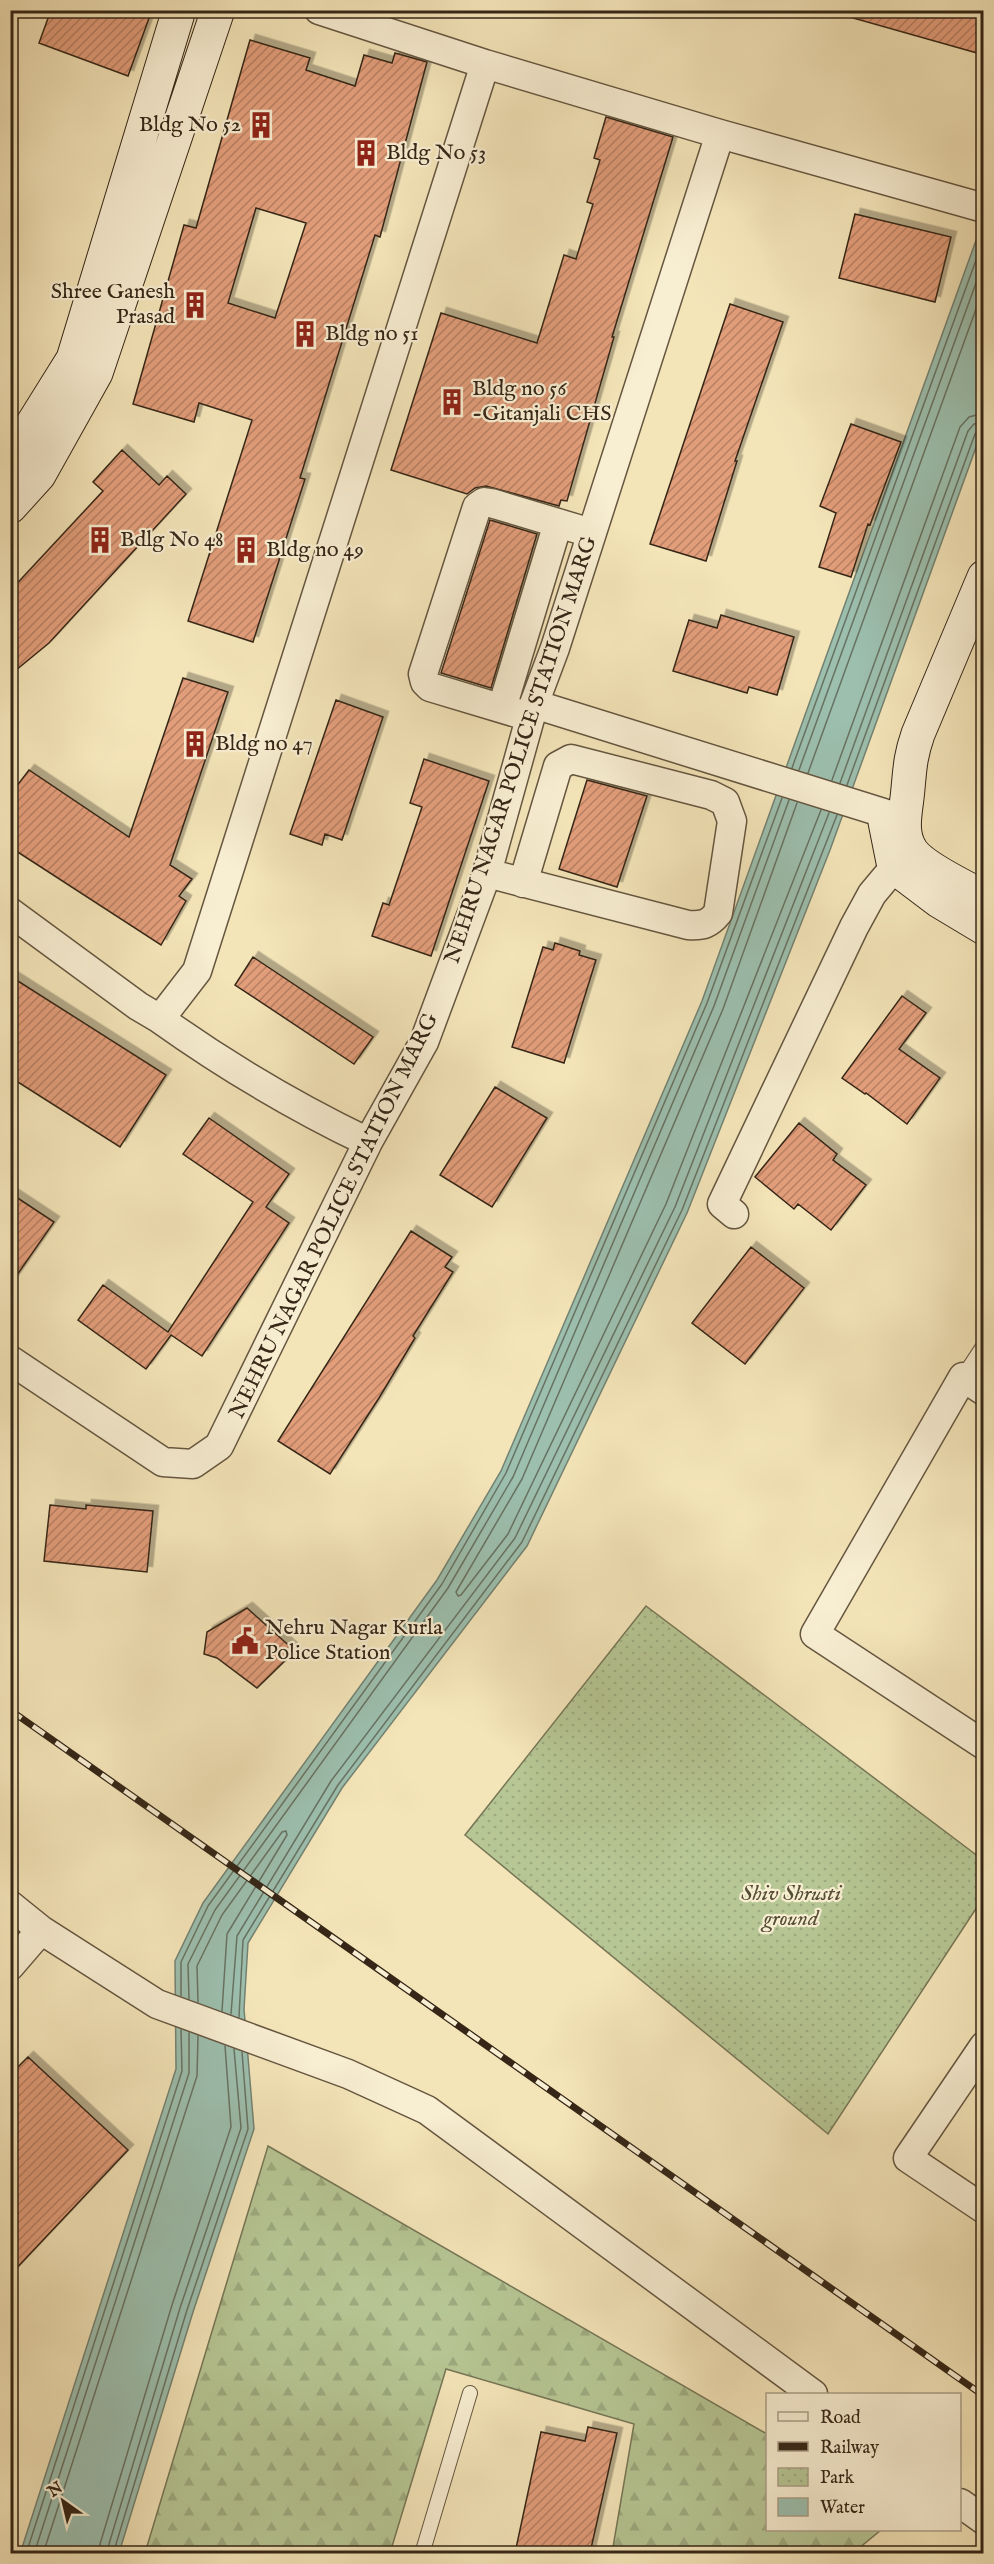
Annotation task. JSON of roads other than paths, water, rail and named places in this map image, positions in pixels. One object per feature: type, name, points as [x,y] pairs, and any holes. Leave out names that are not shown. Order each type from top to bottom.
[{"type":"street","points":[[10,459],[73,359],[179,10]]},
{"type":"street","points":[[10,507],[39,475],[96,373],[218,10]]},
{"type":"street","points":[[319,10],[485,64],[720,134],[984,208]]},
{"type":"street","points":[[160,1019],[197,971],[485,64]]},
{"type":"street","name":"NEHRU NAGAR POLICE STATION MARG","points":[[10,1360],[164,1462],[193,1464],[219,1446],[368,1142],[424,1042],[487,873],[532,710],[720,134]]},
{"type":"street","points":[[591,533],[491,503],[484,502],[477,507],[423,674],[425,682],[430,687],[502,708],[532,710],[723,762],[820,792],[897,837],[932,868],[984,897]]},
{"type":"street","points":[[502,708],[558,523]]},
{"type":"street","points":[[984,577],[918,734],[908,774],[890,793],[897,837],[939,901],[984,927]]},
{"type":"street","points":[[657,781],[669,747]]},
{"type":"street","points":[[487,873],[523,883],[688,925],[703,926],[718,913],[733,831],[732,821],[725,802],[711,795],[571,759],[564,761],[558,766],[523,883]]},
{"type":"street","points":[[711,795],[723,762]]},
{"type":"street","points":[[734,1214],[722,1204],[854,927],[872,894],[897,837]]},
{"type":"street","points":[[10,912],[205,1051],[280,1097],[368,1142]]},
{"type":"street","points":[[973,1384],[815,1634],[984,1745]]},
{"type":"street","points":[[10,1905],[41,1930],[157,2004],[348,2074],[427,2110],[812,2393]]},
{"type":"street","points":[[10,1966],[41,1930]]},
{"type":"street","points":[[984,2046],[908,2158],[984,2209]]},
{"type":"street","points":[[961,2504],[984,2520]]},
{"type":"lane","points":[[973,1384],[984,1345]]},
{"type":"lane","points":[[422,2553],[470,2393]]},
{"type":"water","points":[[983,221],[983,428],[830,850],[687,1213],[527,1546],[342,1788],[248,1943],[244,2009],[254,2129],[193,2312],[119,2553],[20,2554],[176,2069],[175,1961],[203,1903],[437,1580],[501,1471],[702,1001]]},
{"type":"railway","points":[[10,1710],[984,2396]]},
{"type":"place","name":"Bldg No 52","points":[[261,125]]},
{"type":"place","name":"Bldg No 53","points":[[366,153]]},
{"type":"place","name":"Shree Ganesh Prasad","points":[[195,305]]},
{"type":"place","name":"Bldg no 51","points":[[305,334]]},
{"type":"place","name":"Bldg no 56 -Gitanjali CHS","points":[[452,402]]},
{"type":"place","name":"Bdlg No 48","points":[[100,540]]},
{"type":"place","name":"Bldg no 49","points":[[246,550]]},
{"type":"place","name":"Bldg no 47","points":[[195,744]]},
{"type":"place","name":"Nehru Nagar Kurla Police Station","points":[[245,1641]]},
{"type":"park label","name":"Shiv Shrusti ground","points":[[791,1907]]}]
